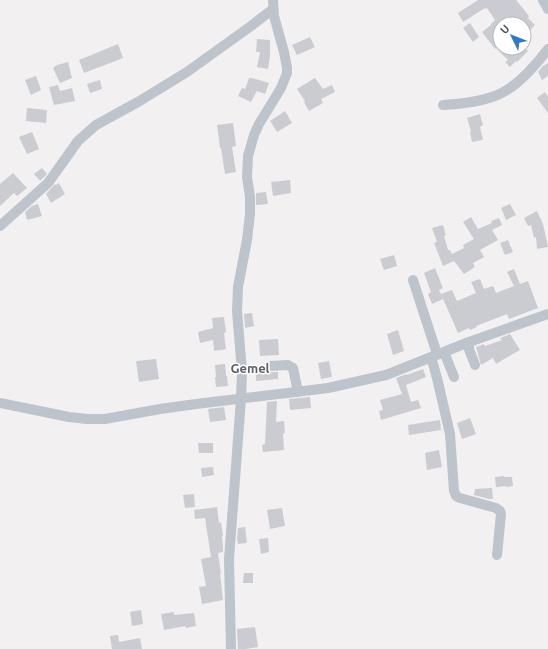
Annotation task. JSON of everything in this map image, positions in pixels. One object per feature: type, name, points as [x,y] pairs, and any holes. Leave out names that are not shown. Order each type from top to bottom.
[{"type":"street","points":[[543,0],[548,9]]},
{"type":"street","points":[[0,226],[48,183],[78,140],[96,126],[187,72],[251,26],[273,4]]},
{"type":"street","points":[[231,649],[229,559],[242,371],[237,311],[238,287],[247,240],[250,214],[250,197],[247,177],[248,156],[254,135],[281,88],[287,68],[273,4]]},
{"type":"street","points":[[442,105],[486,99],[506,91],[539,61],[548,49]]},
{"type":"street","points":[[413,280],[437,354],[437,378],[450,434],[454,490],[456,496],[460,498],[496,508],[500,511],[501,514],[497,555]]},
{"type":"street","points":[[0,402],[69,417],[105,419],[160,409],[328,388],[386,375],[437,354],[548,314]]},
{"type":"street","points":[[470,342],[469,349],[475,365]]},
{"type":"street","points":[[437,354],[454,377]]},
{"type":"street","points":[[270,366],[288,365],[293,368],[298,392]]},
{"type":"building","points":[[478,0],[516,0],[529,16],[492,16],[487,8],[485,8],[463,22],[458,13]]},
{"type":"building","points":[[470,23],[479,37],[473,42],[463,28]]},
{"type":"building","points":[[492,23],[492,45],[482,32]]},
{"type":"building","points":[[310,37],[315,47],[297,55],[292,45]]},
{"type":"building","points":[[257,39],[270,40],[268,69],[257,67],[260,52],[256,52]]},
{"type":"building","points":[[118,44],[123,58],[84,73],[79,60]]},
{"type":"building","points":[[504,56],[523,56],[510,67],[505,62],[508,60]]},
{"type":"building","points":[[68,62],[72,78],[60,83],[53,68],[57,65]]},
{"type":"building","points":[[548,63],[548,76],[542,80],[538,72]]},
{"type":"building","points":[[36,76],[41,90],[31,95],[25,80]]},
{"type":"building","points":[[249,78],[269,83],[265,94],[257,91],[251,102],[238,96],[242,88],[245,89]]},
{"type":"building","points":[[315,78],[323,89],[332,85],[335,92],[321,99],[323,103],[309,111],[304,102],[305,101],[297,89]]},
{"type":"building","points":[[100,80],[102,89],[90,93],[87,84]]},
{"type":"building","points":[[58,85],[60,91],[72,88],[75,101],[54,105],[49,87]]},
{"type":"building","points":[[545,92],[548,97],[548,113],[537,98]]},
{"type":"building","points":[[27,108],[47,110],[46,123],[26,121]]},
{"type":"building","points":[[285,111],[292,123],[277,132],[270,121]]},
{"type":"building","points":[[480,114],[483,125],[480,127],[483,140],[472,142],[471,131],[467,118]]},
{"type":"building","points":[[233,123],[236,146],[232,147],[236,172],[225,174],[217,125]]},
{"type":"building","points":[[32,132],[39,149],[27,154],[19,137]]},
{"type":"building","points":[[42,168],[47,174],[40,181],[34,174]]},
{"type":"building","points":[[13,173],[27,188],[17,196],[14,193],[0,206],[0,184]]},
{"type":"building","points":[[290,180],[291,193],[273,196],[271,182]]},
{"type":"building","points":[[59,183],[65,194],[51,203],[46,194],[55,184],[56,185]]},
{"type":"building","points":[[266,192],[268,204],[256,205],[256,193]]},
{"type":"building","points":[[38,204],[42,216],[27,220],[25,212],[32,206]]},
{"type":"building","points":[[510,204],[516,215],[506,220],[501,208]]},
{"type":"building","points":[[537,211],[543,224],[548,247],[537,249],[536,237],[534,238],[531,225],[528,226],[524,218]]},
{"type":"building","points":[[471,217],[478,229],[499,218],[502,225],[492,230],[498,240],[480,250],[484,257],[473,263],[475,267],[464,274],[454,261],[443,266],[434,243],[437,242],[432,228],[443,225],[448,250],[450,250],[452,254],[464,248],[463,245],[474,239],[463,222]]},
{"type":"building","points":[[508,240],[513,252],[505,255],[500,243]]},
{"type":"building","points":[[394,255],[397,266],[384,270],[380,259]]},
{"type":"building","points":[[435,268],[443,288],[439,290],[443,299],[432,304],[428,294],[431,292],[424,273]]},
{"type":"building","points":[[514,269],[520,284],[528,281],[538,308],[509,319],[507,314],[476,326],[477,327],[470,330],[469,328],[458,333],[441,294],[452,290],[457,301],[476,293],[471,282],[480,279],[484,289],[493,286],[496,293],[514,286],[507,272]]},
{"type":"building","points":[[252,313],[254,326],[245,328],[244,314]]},
{"type":"building","points":[[224,317],[226,349],[214,351],[213,340],[200,343],[198,332],[213,328],[212,318]]},
{"type":"building","points":[[398,330],[404,351],[393,355],[387,334]]},
{"type":"building","points":[[510,334],[520,350],[496,364],[493,358],[481,365],[476,347],[484,344],[485,346],[502,340],[500,338]]},
{"type":"building","points":[[278,339],[279,355],[260,356],[259,340]]},
{"type":"building","points":[[156,359],[159,379],[139,382],[136,361]]},
{"type":"building","points":[[329,361],[332,377],[321,379],[318,363]]},
{"type":"building","points":[[225,364],[228,386],[216,387],[215,365]]},
{"type":"building","points":[[423,369],[426,377],[406,385],[411,402],[418,400],[421,408],[381,420],[379,411],[383,410],[380,400],[402,394],[396,378]]},
{"type":"building","points":[[256,372],[278,372],[278,379],[256,381]]},
{"type":"building","points":[[310,397],[311,408],[290,410],[289,399]]},
{"type":"building","points":[[277,401],[276,422],[284,421],[284,450],[263,452],[262,445],[265,444],[267,402]]},
{"type":"building","points":[[224,407],[226,420],[210,422],[208,409]]},
{"type":"building","points":[[470,418],[476,434],[462,439],[457,423]]},
{"type":"building","points":[[440,420],[441,430],[409,435],[408,425]]},
{"type":"building","points":[[198,443],[213,443],[213,453],[199,453]]},
{"type":"building","points":[[439,450],[442,467],[427,470],[425,453]]},
{"type":"building","points":[[213,467],[214,475],[202,477],[201,468]]},
{"type":"building","points":[[495,477],[512,477],[513,486],[496,487]]},
{"type":"building","points":[[492,488],[493,499],[474,495],[475,489]]},
{"type":"building","points":[[194,494],[195,507],[185,508],[183,495]]},
{"type":"building","points":[[217,507],[219,523],[221,522],[223,536],[223,552],[218,553],[223,600],[202,604],[199,587],[206,586],[201,559],[211,557],[205,518],[195,519],[194,510]]},
{"type":"building","points":[[282,508],[285,526],[270,529],[267,510]]},
{"type":"building","points":[[245,527],[247,543],[238,544],[238,528]]},
{"type":"building","points":[[268,538],[269,552],[261,554],[259,539]]},
{"type":"building","points":[[244,573],[253,573],[253,583],[243,583]]},
{"type":"building","points":[[141,610],[143,624],[132,626],[130,612]]},
{"type":"building","points":[[174,612],[174,615],[194,613],[196,626],[186,628],[185,626],[164,630],[161,614]]},
{"type":"building","points":[[255,627],[258,647],[238,649],[237,629]]},
{"type":"building","points":[[118,635],[119,642],[140,638],[142,649],[112,649],[110,636]]},
{"type":"district","name":"Gemel","points":[[250,368]]}]
